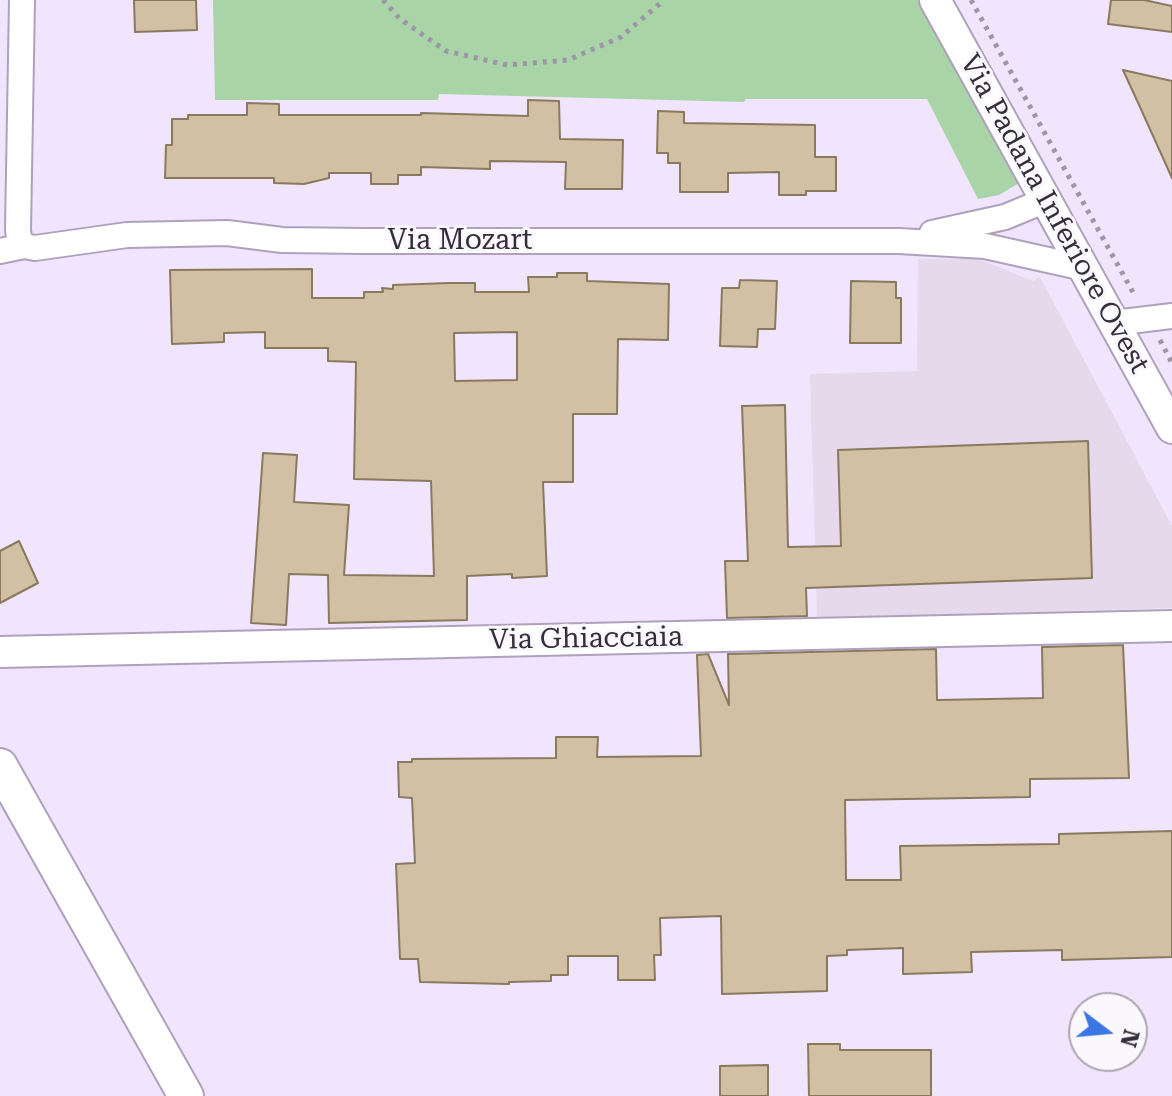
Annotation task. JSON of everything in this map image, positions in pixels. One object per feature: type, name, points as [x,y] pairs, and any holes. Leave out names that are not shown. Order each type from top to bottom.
[{"type":"main road","points":[[0,766],[186,1096]]},
{"type":"street","points":[[12,248],[19,238],[22,0]]},
{"type":"street","name":"Via Padana Inferiore Ovest","points":[[935,0],[1172,428]]},
{"type":"street","name":"Via Mozart","points":[[899,241],[1005,217],[1046,200]]},
{"type":"street","name":"Via Mozart","points":[[12,248],[35,248],[127,235],[227,233],[282,240],[899,241],[985,246],[1084,268]]},
{"type":"street","points":[[1114,323],[1160,318]]},
{"type":"street","name":"Via Ghiacciaia","points":[[0,652],[1172,626]]},
{"type":"path","points":[[383,0],[399,18],[446,51],[507,65],[568,60],[621,37],[664,0]]},
{"type":"path","points":[[971,0],[1160,318],[1172,363]]},
{"type":"shaded area","points":[[918,259],[978,259],[1033,281],[1040,277],[1172,526],[1172,608],[817,618],[810,374],[917,371]]},
{"type":"green space","points":[[213,0],[920,0],[1019,183],[999,195],[978,199],[927,99],[746,99],[744,102],[439,94],[438,100],[215,100]]},
{"type":"building","points":[[134,0],[196,0],[197,30],[135,32]]},
{"type":"building","points":[[1111,0],[1144,0],[1172,6],[1172,32],[1108,24]]},
{"type":"building","points":[[1123,70],[1172,81],[1172,178],[1140,107]]},
{"type":"building","points":[[528,100],[559,101],[560,139],[623,140],[622,189],[565,189],[566,162],[490,161],[490,169],[421,167],[421,175],[398,175],[398,184],[371,184],[371,173],[329,173],[329,178],[304,184],[274,183],[274,178],[165,178],[166,145],[172,145],[172,119],[188,119],[188,115],[247,115],[247,103],[279,104],[279,115],[421,113],[528,116]]},
{"type":"building","points":[[658,111],[684,112],[684,123],[815,125],[815,157],[836,157],[836,191],[779,195],[779,172],[728,173],[728,192],[680,192],[680,163],[668,163],[668,153],[657,153]]},
{"type":"building","points":[[312,269],[312,298],[364,298],[364,292],[383,292],[382,288],[393,289],[393,285],[449,283],[475,283],[475,292],[529,292],[528,277],[557,277],[557,273],[587,273],[587,281],[669,284],[668,340],[618,339],[617,414],[573,414],[573,482],[543,482],[547,576],[467,576],[467,620],[329,623],[328,575],[289,574],[286,625],[251,623],[263,453],[297,455],[294,502],[349,505],[344,575],[434,576],[431,481],[354,479],[356,362],[328,361],[328,348],[265,348],[265,332],[224,333],[224,342],[172,344],[170,270]],"holes":[[[517,332],[517,380],[455,381],[454,333]]]},
{"type":"building","points":[[740,280],[777,281],[775,329],[758,329],[757,347],[720,346],[722,288],[739,288]]},
{"type":"building","points":[[851,281],[896,282],[896,298],[901,298],[901,343],[850,343]]},
{"type":"building","points":[[785,405],[788,547],[841,546],[838,450],[1088,441],[1092,578],[806,588],[807,616],[727,618],[725,561],[748,561],[742,406]]},
{"type":"building","points":[[19,541],[38,583],[0,603],[0,551]]},
{"type":"building","points":[[1123,645],[1129,778],[1030,779],[1030,797],[845,800],[846,880],[901,880],[900,846],[1059,844],[1059,834],[1172,831],[1172,957],[1062,960],[1062,950],[971,952],[972,972],[903,974],[903,948],[847,950],[847,955],[827,956],[827,991],[722,994],[721,916],[660,918],[661,955],[654,955],[655,980],[618,980],[618,956],[568,956],[568,975],[551,975],[551,981],[509,984],[420,982],[418,959],[400,959],[396,864],[415,863],[412,798],[399,797],[398,762],[412,762],[412,759],[556,758],[556,737],[598,737],[597,757],[701,756],[697,655],[708,654],[729,705],[728,654],[936,649],[937,700],[1043,698],[1042,647]]},
{"type":"building","points":[[808,1044],[840,1044],[840,1050],[931,1050],[931,1096],[809,1096]]},
{"type":"building","points":[[768,1065],[768,1096],[720,1096],[720,1066]]}]
